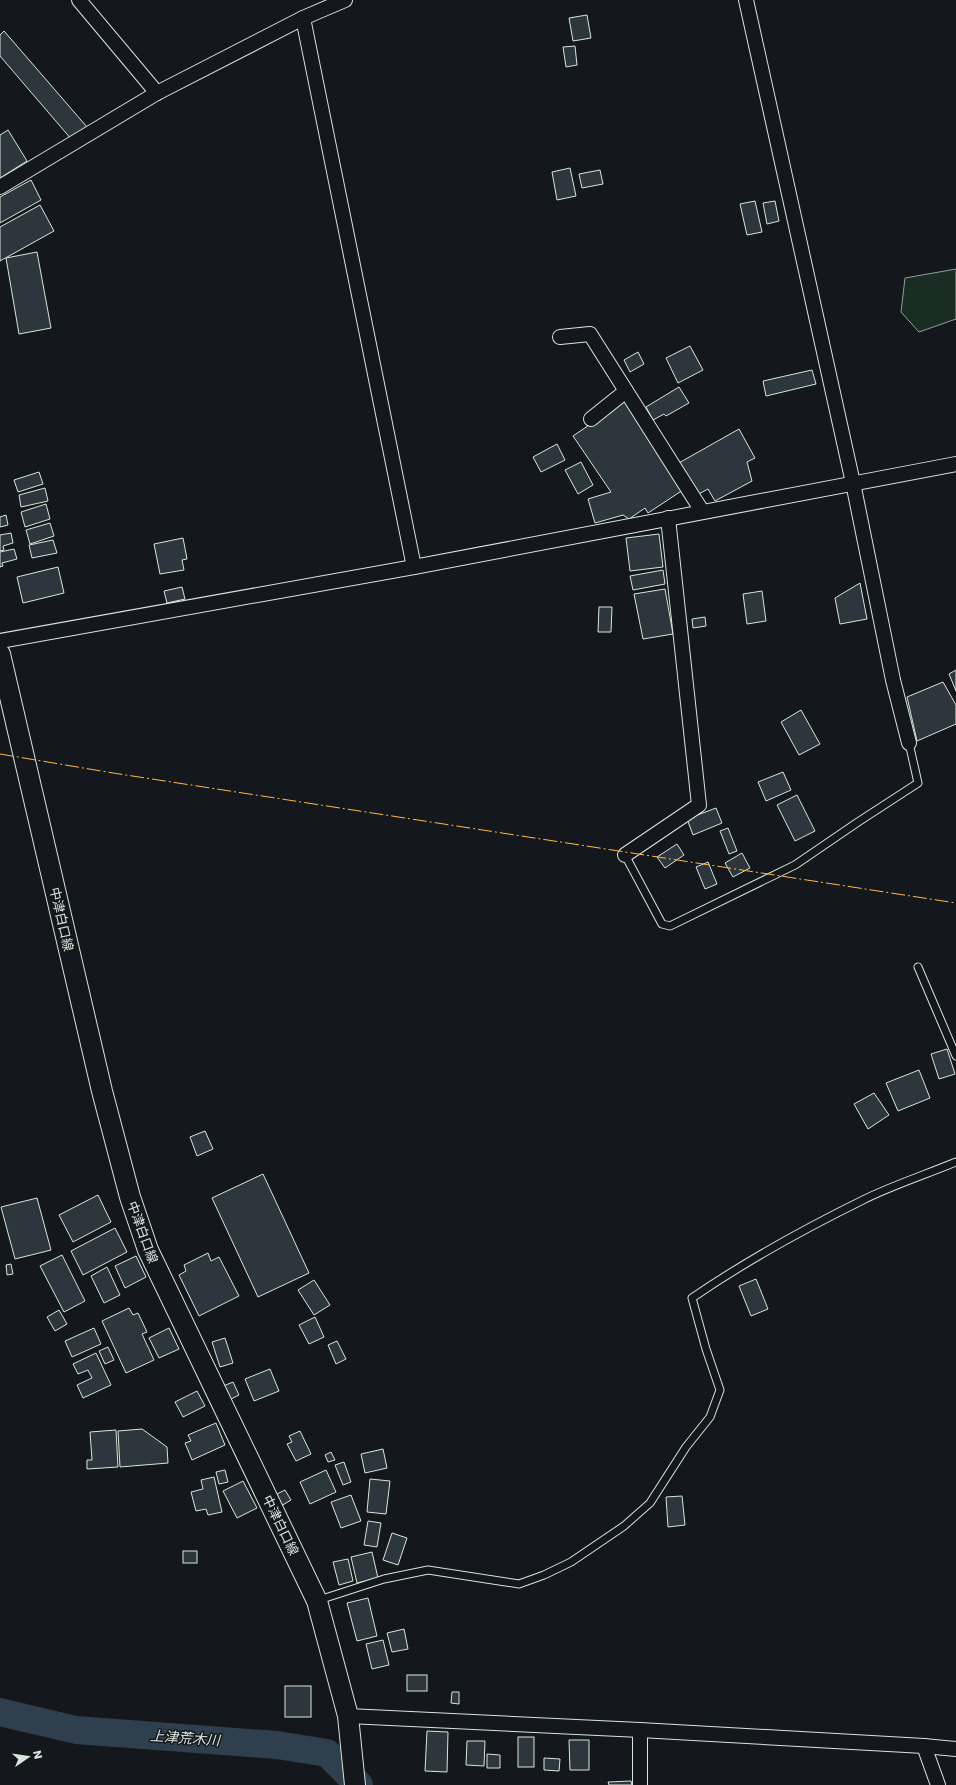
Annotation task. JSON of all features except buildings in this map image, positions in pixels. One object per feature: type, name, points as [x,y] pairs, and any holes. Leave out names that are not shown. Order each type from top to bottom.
[{"type":"main road","name":"中津白口線","points":[[0,654],[102,1091],[132,1203],[148,1250],[317,1601],[348,1716],[355,1785]]},
{"type":"street","points":[[79,0],[157,93]]},
{"type":"street","points":[[0,187],[157,93],[303,18],[345,0]]},
{"type":"street","points":[[746,0],[892,672],[909,743]]},
{"type":"street","points":[[303,18],[414,567]]},
{"type":"street","points":[[560,337],[590,334],[702,511]]},
{"type":"street","points":[[591,419],[626,391]]},
{"type":"street","points":[[0,641],[414,567],[702,511],[956,464]]},
{"type":"street","points":[[625,855],[699,805],[668,518]]},
{"type":"street","points":[[348,1716],[640,1730],[956,1749]]},
{"type":"street","points":[[640,1730],[640,1785]]},
{"type":"street","points":[[924,1746],[938,1785]]},
{"type":"lane","points":[[625,855],[662,924],[670,926],[795,865],[918,783],[909,743]]},
{"type":"lane","points":[[918,966],[956,1056]]},
{"type":"lane","points":[[317,1601],[384,1579],[428,1570],[519,1584],[544,1575],[571,1562],[624,1526],[650,1503],[686,1447],[710,1417],[720,1390],[706,1349],[692,1298],[719,1280],[785,1242],[864,1200],[956,1162]]},
{"type":"green space","points":[[956,269],[956,319],[919,332],[901,312],[905,278]]},
{"type":"waterway","name":"上津荒木川","points":[[0,1712],[76,1730],[277,1745],[327,1753],[359,1785]]},
{"type":"power","points":[[0,754],[113,773],[956,903]]}]
